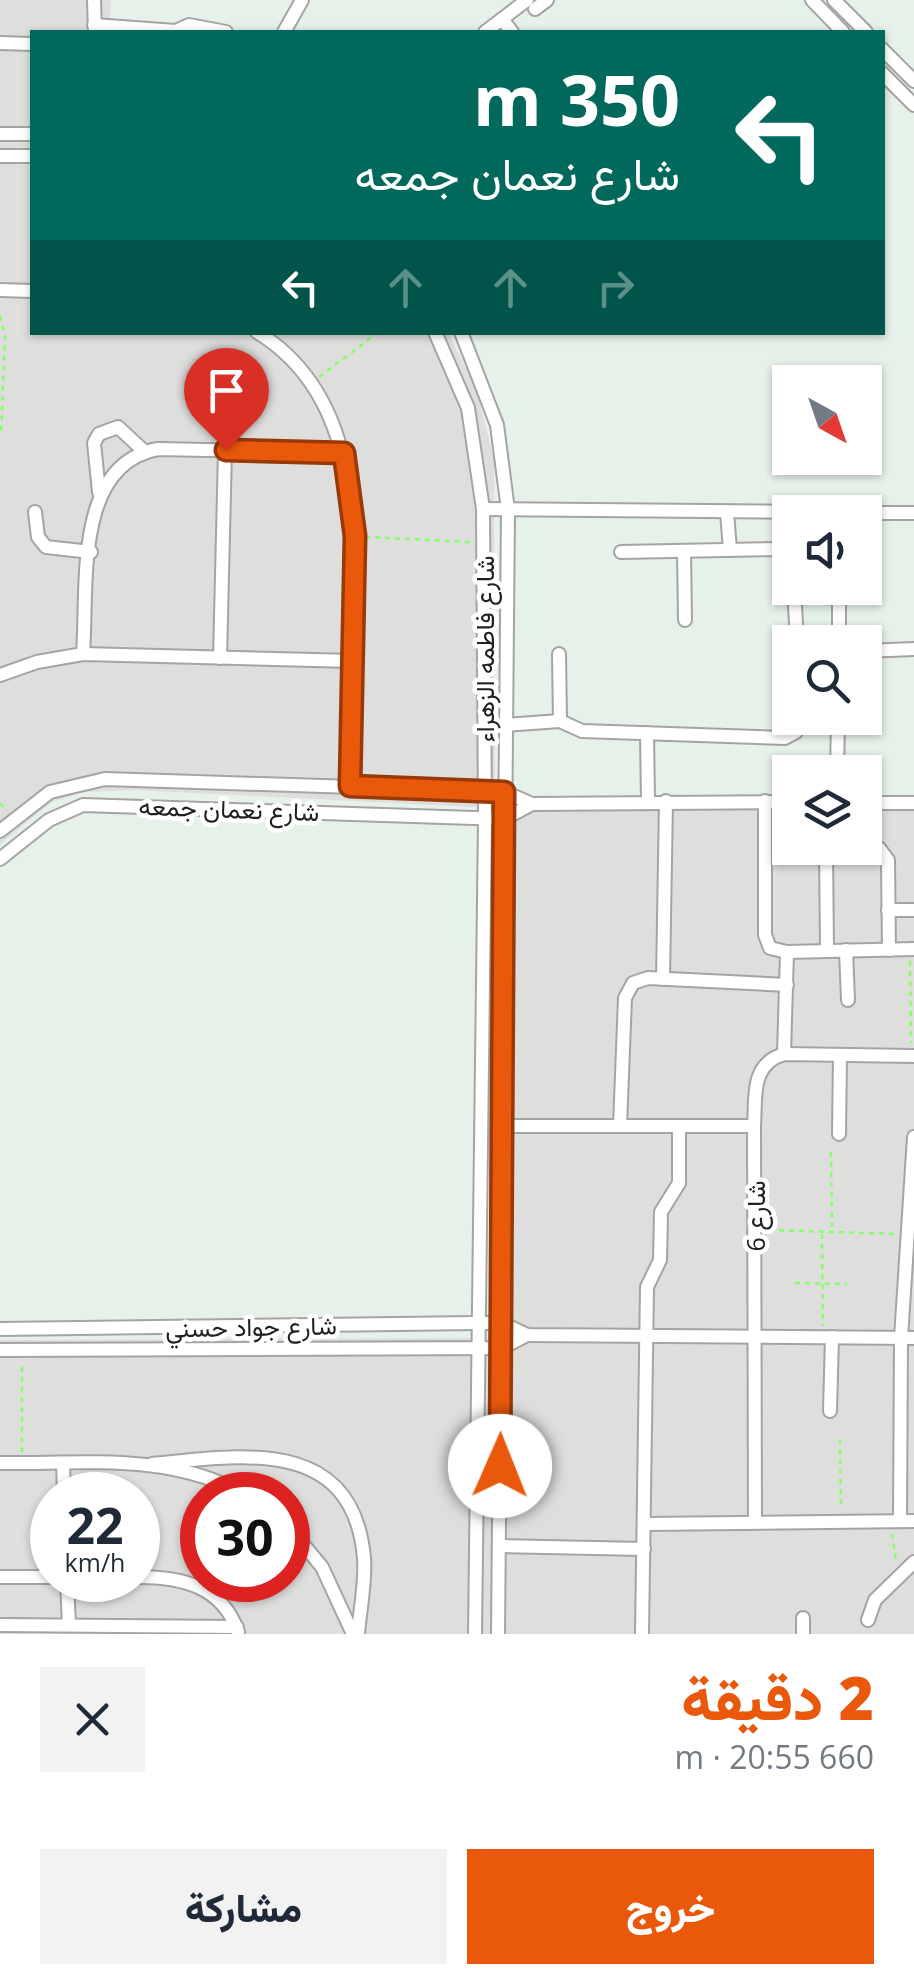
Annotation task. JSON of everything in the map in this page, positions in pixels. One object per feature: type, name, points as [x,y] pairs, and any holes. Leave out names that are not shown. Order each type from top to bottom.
[{"type":"street","points":[[94,0],[94,29],[122,30]]},
{"type":"street","points":[[285,30],[302,0]]},
{"type":"street","points":[[508,29],[531,5],[547,0]]},
{"type":"street","points":[[812,0],[842,30]]},
{"type":"street","points":[[834,0],[864,30]]},
{"type":"street","points":[[180,30],[186,25],[203,29]]},
{"type":"street","points":[[0,43],[30,44]]},
{"type":"street","points":[[885,52],[914,81]]},
{"type":"street","points":[[885,75],[914,105]]},
{"type":"street","points":[[0,134],[30,134]]},
{"type":"street","points":[[0,156],[30,156]]},
{"type":"street","points":[[1,295],[30,291]]},
{"type":"street","points":[[260,335],[310,384],[344,453],[355,536],[350,786]]},
{"type":"street","name":"شارع فاطمه الزهراء","points":[[437,335],[468,408],[483,509],[484,543],[485,818],[475,1634]]},
{"type":"street","name":"شارع فاطمه الزهراء","points":[[462,335],[497,425],[508,510],[498,1634]]},
{"type":"street","points":[[83,654],[99,494],[94,443],[99,434],[118,428],[145,452]]},
{"type":"street","points":[[220,658],[226,450]]},
{"type":"street","points":[[99,494],[117,468],[145,452],[344,453]]},
{"type":"street","points":[[483,509],[772,512]]},
{"type":"street","points":[[35,512],[34,525],[46,546],[91,552]]},
{"type":"street","points":[[727,512],[730,550]]},
{"type":"street","points":[[882,513],[914,513]]},
{"type":"street","points":[[621,552],[772,550]]},
{"type":"street","points":[[684,551],[685,620]]},
{"type":"street","points":[[882,650],[914,649]]},
{"type":"street","points":[[0,676],[37,662],[83,654],[353,662]]},
{"type":"street","points":[[559,654],[560,721]]},
{"type":"street","points":[[505,725],[560,721],[582,732],[786,738],[791,735]]},
{"type":"street","points":[[647,733],[648,801]]},
{"type":"street","name":"شارع نعمان جمعه","points":[[0,831],[50,792],[86,780],[504,792],[532,804],[772,802]]},
{"type":"street","points":[[234,782],[233,800],[238,808]]},
{"type":"street","points":[[299,784],[303,811]]},
{"type":"street","points":[[663,979],[666,801]]},
{"type":"street","points":[[765,802],[765,935],[770,948],[787,952],[912,949]]},
{"type":"street","points":[[882,803],[914,803]]},
{"type":"street","name":"شارع نعمان جمعه","points":[[0,860],[49,820],[82,805],[504,818],[532,804]]},
{"type":"street","points":[[882,851],[886,855],[889,950]]},
{"type":"street","points":[[826,865],[827,951]]},
{"type":"street","points":[[888,910],[914,910]]},
{"type":"street","points":[[846,950],[848,1000]]},
{"type":"street","points":[[787,952],[784,1054],[912,1056]]},
{"type":"street","points":[[620,1126],[625,998],[640,979],[787,985]]},
{"type":"street","name":"شارع 6","points":[[755,1522],[756,1229],[762,1166],[754,1126],[759,1072],[774,1057],[784,1054]]},
{"type":"street","points":[[839,1134],[840,1055]]},
{"type":"street","points":[[502,1126],[754,1126]]},
{"type":"street","points":[[642,1634],[646,1288],[660,1260],[661,1212],[679,1183],[679,1126]]},
{"type":"street","points":[[644,1524],[901,1520],[907,1489],[907,1234],[914,1137]]},
{"type":"street","points":[[502,1323],[527,1335],[908,1338]]},
{"type":"street","name":"شارع جواد حسني","points":[[0,1329],[502,1323]]},
{"type":"street","points":[[502,1348],[527,1335]]},
{"type":"street","points":[[828,1337],[830,1411]]},
{"type":"street","name":"شارع جواد حسني","points":[[0,1350],[502,1348]]},
{"type":"street","points":[[0,1463],[152,1464],[274,1456],[320,1476],[353,1514],[362,1538],[365,1562],[355,1634]]},
{"type":"street","points":[[63,1463],[63,1472]]},
{"type":"street","points":[[152,1464],[184,1472]]},
{"type":"street","points":[[498,1546],[644,1550]]},
{"type":"street","points":[[310,1552],[322,1566],[355,1634]]},
{"type":"street","points":[[868,1620],[875,1600],[914,1562]]},
{"type":"street","points":[[0,1577],[30,1577]]},
{"type":"street","points":[[160,1577],[178,1577],[202,1589],[222,1606],[238,1631]]},
{"type":"street","points":[[68,1602],[69,1625]]},
{"type":"street","points":[[803,1618],[803,1634]]},
{"type":"street","points":[[0,1624],[238,1631]]},
{"type":"path","points":[[0,316],[5,336],[1,434]]},
{"type":"path","points":[[310,384],[375,335]]},
{"type":"path","points":[[355,536],[484,543]]},
{"type":"path","points":[[912,949],[912,1056]]},
{"type":"path","points":[[832,1152],[832,1232]]},
{"type":"path","points":[[756,1229],[907,1234]]},
{"type":"path","points":[[822,1232],[828,1337]]},
{"type":"path","points":[[795,1283],[846,1284]]},
{"type":"path","points":[[22,1350],[22,1463]]},
{"type":"path","points":[[840,1440],[841,1521]]},
{"type":"path","points":[[898,1578],[901,1520]]},
{"type":"shaded area","points":[[0,0],[111,0],[109,30],[30,30],[30,335],[449,335],[476,388],[494,460],[495,807],[772,810],[772,865],[882,865],[882,811],[914,811],[914,1634],[0,1634],[0,1340],[489,1338],[495,808],[133,790],[84,792],[52,802],[0,844]]},
{"type":"route","points":[[226,450],[344,453],[355,536],[350,786],[504,792],[500,1466]]}]
